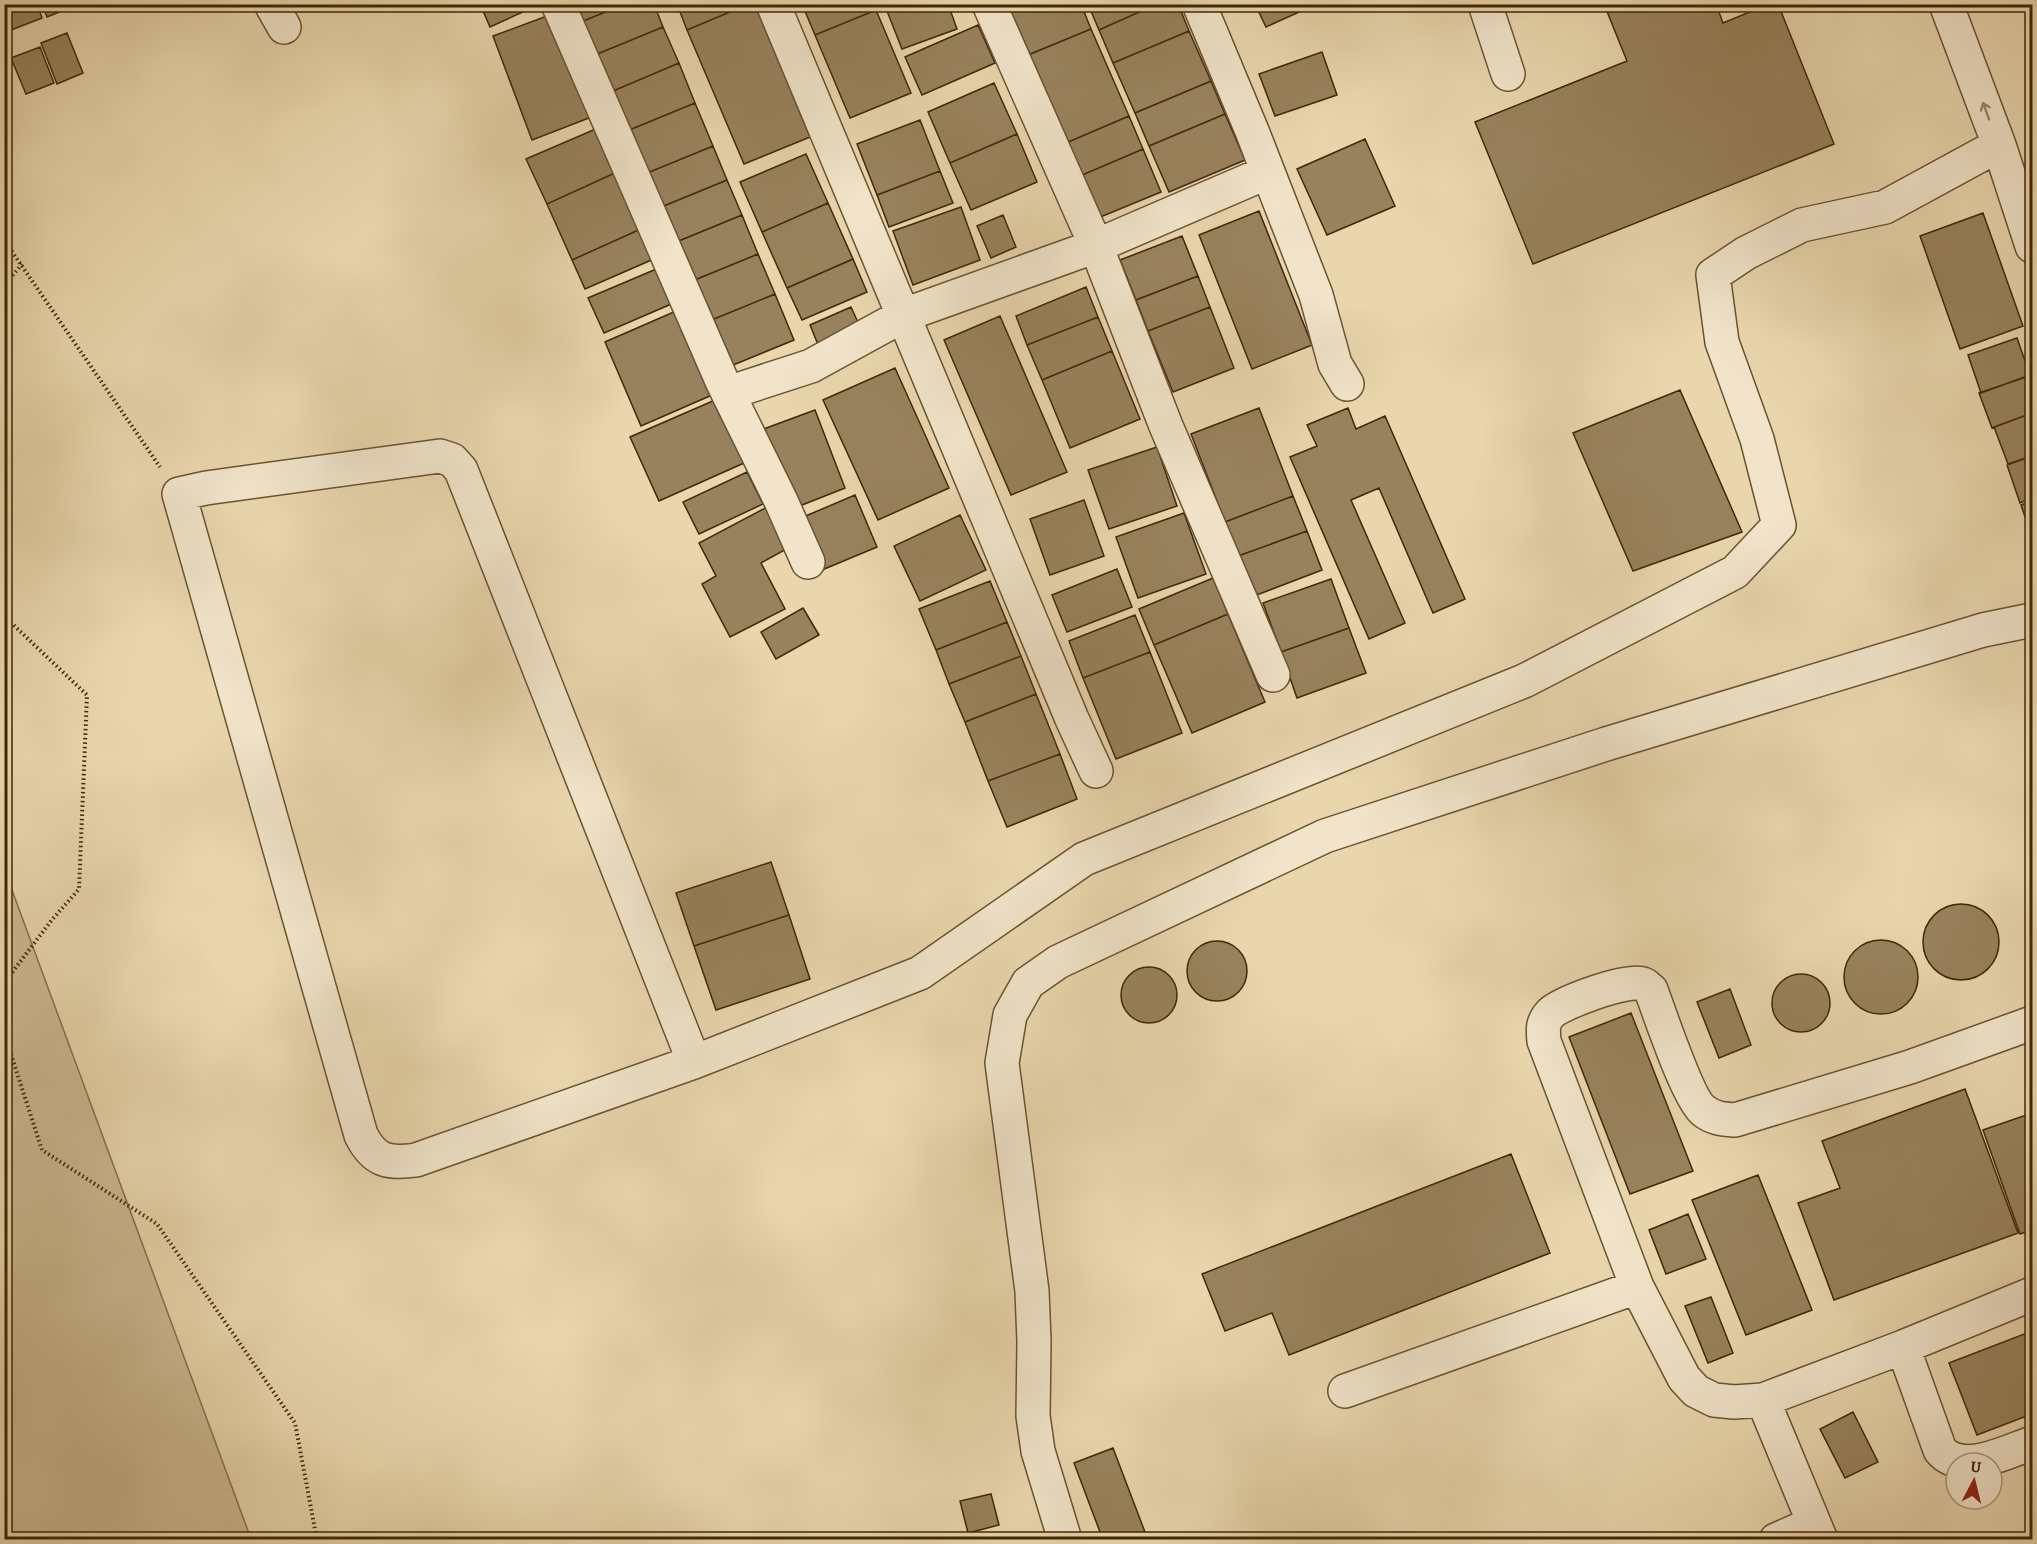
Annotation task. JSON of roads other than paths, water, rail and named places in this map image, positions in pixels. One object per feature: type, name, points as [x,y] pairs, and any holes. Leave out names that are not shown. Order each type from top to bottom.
[{"type":"street","points":[[558,4],[728,393],[808,562]]},
{"type":"street","points":[[773,4],[1072,719],[1096,771]]},
{"type":"street","points":[[989,4],[1095,246],[1166,426],[1273,675]]},
{"type":"street","points":[[1199,4],[1316,295],[1335,364],[1347,384]]},
{"type":"street","points":[[1485,4],[1508,74]]},
{"type":"street","points":[[1946,4],[1999,145],[2032,246]]},
{"type":"street","points":[[694,1062],[461,470],[452,460],[440,456],[421,458],[206,488],[179,494],[361,1135],[368,1149],[380,1159],[398,1163],[416,1160],[694,1062],[920,973],[1084,859],[1524,681],[1735,572],[1779,525],[1757,439],[1722,342],[1713,275],[1746,253],[1802,225],[1885,207],[1999,145]]},
{"type":"street","points":[[728,393],[811,366],[904,315],[1095,246],[1268,172]]},
{"type":"street","points":[[1065,1539],[1038,1451],[1033,1416],[1032,1291],[1002,1063],[1010,1015],[1028,983],[1059,962],[1325,836],[1606,744],[1983,630],[2032,620]]},
{"type":"street","points":[[2032,1023],[1910,1067],[1735,1120],[1717,1118],[1702,1110],[1691,1093],[1650,990],[1642,984],[1629,984],[1600,990],[1551,1013],[1543,1026],[1544,1041],[1637,1287],[1684,1378],[1696,1391],[1714,1400],[1734,1402],[1763,1400],[1903,1347],[2032,1294]]},
{"type":"street","points":[[1345,1391],[1637,1287]]},
{"type":"street","points":[[1903,1347],[1940,1450],[1947,1458],[1959,1462],[1979,1461],[2032,1443]]},
{"type":"street","points":[[1763,1400],[1818,1531],[1776,1539]]}]
